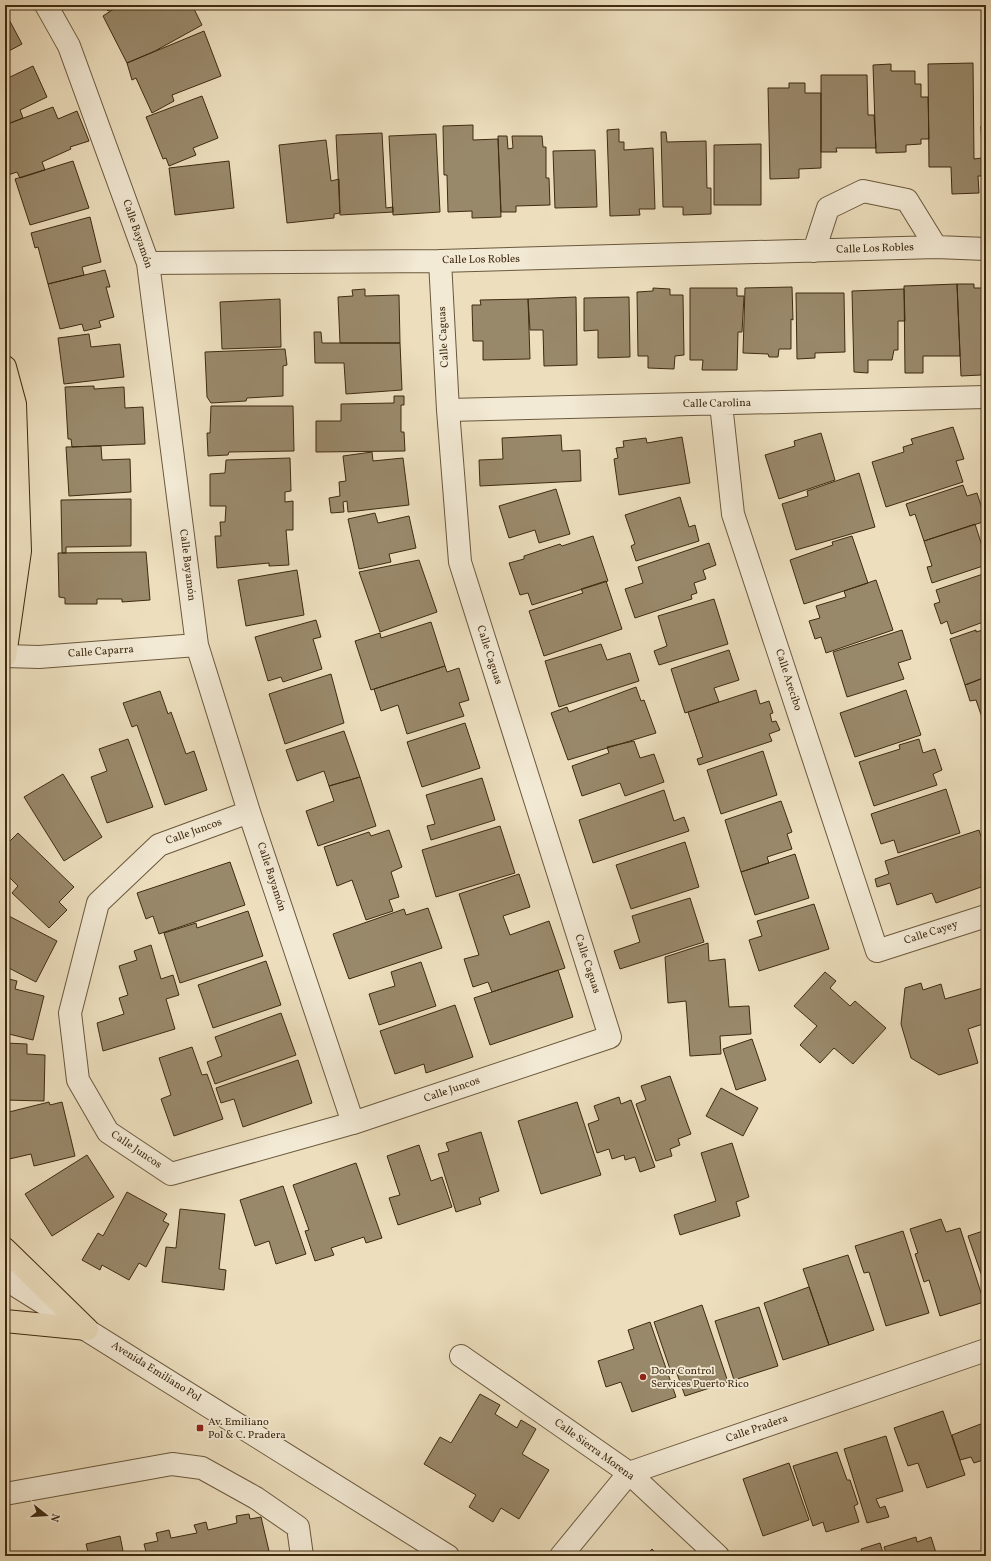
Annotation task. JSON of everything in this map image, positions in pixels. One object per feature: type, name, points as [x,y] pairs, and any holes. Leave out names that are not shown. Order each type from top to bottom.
[{"type":"main road","points":[[5,367],[15,404],[20,551],[5,656]]},
{"type":"main road","points":[[5,1249],[87,1329]]},
{"type":"main road","points":[[5,1321],[87,1329]]},
{"type":"street","name":"Calle Bayamón","points":[[46,5],[69,46],[148,263],[198,645],[249,812],[353,1123]]},
{"type":"street","name":"Calle Los Robles","points":[[814,251],[828,208],[863,191],[907,200],[936,247]]},
{"type":"street","name":"Calle Los Robles","points":[[148,263],[440,261],[936,247],[986,249]]},
{"type":"street","name":"Calle Caguas","points":[[440,261],[448,410],[460,562],[610,1036]]},
{"type":"street","name":"Calle Carolina","points":[[448,410],[986,397]]},
{"type":"street","name":"Calle Arecibo","points":[[721,404],[733,514],[876,951]]},
{"type":"street","name":"Calle Caparra","points":[[5,656],[39,657],[198,645]]},
{"type":"street","name":"Calle Juncos","points":[[249,812],[159,845],[98,903],[70,1013],[78,1080],[108,1132],[171,1174],[353,1123],[610,1036]]},
{"type":"street","name":"Calle Cayey","points":[[876,951],[986,916]]},
{"type":"street","name":"Avenida Emiliano Pol","points":[[5,1279],[448,1556]]},
{"type":"street","name":"Calle Pradera","points":[[629,1473],[986,1350]]},
{"type":"street","name":"Calle Sierra Morena","points":[[461,1356],[629,1473],[718,1556]]},
{"type":"street","points":[[5,1494],[172,1464],[202,1468],[256,1498],[298,1527],[302,1556]]},
{"type":"street","points":[[561,1556],[629,1473]]},
{"type":"building","points":[[100,5],[120,5],[108,11],[105,8],[103,10]]},
{"type":"building","points":[[120,5],[192,5],[202,25],[155,51],[127,63],[103,16]]},
{"type":"building","points":[[5,12],[22,44],[5,53]]},
{"type":"building","points":[[204,31],[221,76],[172,95],[174,101],[152,113],[136,78],[132,80],[127,63]]},
{"type":"building","points":[[973,63],[974,159],[982,158],[984,176],[978,176],[979,193],[952,194],[951,167],[929,167],[928,64]]},
{"type":"building","points":[[891,64],[891,71],[915,71],[915,84],[921,84],[921,97],[928,97],[929,139],[921,139],[921,144],[906,145],[906,152],[876,153],[873,65]]},
{"type":"building","points":[[33,66],[47,97],[20,110],[23,118],[5,125],[5,72],[8,78]]},
{"type":"building","points":[[821,75],[867,75],[868,115],[874,115],[876,148],[836,148],[837,152],[821,152]]},
{"type":"building","points":[[789,83],[805,83],[805,93],[821,93],[821,168],[799,169],[799,178],[770,179],[768,88],[789,88]]},
{"type":"building","points":[[202,96],[218,138],[193,148],[196,155],[169,166],[166,158],[163,159],[146,117]]},
{"type":"building","points":[[53,107],[58,119],[77,111],[89,141],[70,147],[71,149],[42,162],[45,170],[20,178],[17,172],[8,175],[5,167],[5,125]]},
{"type":"building","points":[[473,125],[473,140],[498,139],[501,217],[472,218],[472,211],[448,212],[447,175],[444,175],[443,126]]},
{"type":"building","points":[[981,126],[986,126],[986,203],[984,203]]},
{"type":"building","points":[[619,129],[619,142],[624,142],[624,150],[653,148],[655,209],[639,209],[640,215],[610,216],[607,130]]},
{"type":"building","points":[[661,132],[666,132],[667,142],[706,141],[707,188],[711,188],[711,214],[683,215],[683,207],[663,207]]},
{"type":"building","points":[[382,133],[386,208],[393,207],[393,212],[340,215],[336,135]]},
{"type":"building","points":[[436,134],[440,212],[393,215],[389,136]]},
{"type":"building","points":[[498,136],[507,136],[508,149],[513,148],[512,136],[542,136],[543,147],[546,147],[546,178],[549,178],[550,205],[516,206],[516,212],[501,212]]},
{"type":"building","points":[[326,140],[331,181],[339,179],[340,213],[334,214],[334,218],[287,223],[279,145]]},
{"type":"building","points":[[761,144],[761,205],[714,205],[714,145]]},
{"type":"building","points":[[595,150],[597,207],[555,208],[553,151]]},
{"type":"building","points":[[73,161],[89,208],[30,225],[15,179]]},
{"type":"building","points":[[229,161],[234,208],[175,215],[169,168]]},
{"type":"building","points":[[90,217],[101,262],[82,267],[84,275],[48,284],[38,247],[35,248],[31,233]]},
{"type":"building","points":[[105,270],[110,287],[106,287],[114,317],[99,321],[101,327],[84,331],[82,324],[60,329],[48,284]]},
{"type":"building","points":[[957,284],[974,284],[974,288],[986,288],[986,368],[982,368],[981,375],[961,376]]},
{"type":"building","points":[[957,284],[960,356],[923,356],[923,373],[905,373],[904,286]]},
{"type":"building","points":[[792,287],[793,320],[791,319],[791,349],[779,349],[778,357],[769,357],[768,354],[743,353],[745,288]]},
{"type":"building","points":[[653,288],[670,289],[670,295],[683,295],[684,355],[675,356],[674,369],[648,368],[648,356],[638,356],[637,292],[653,291]]},
{"type":"building","points":[[690,288],[737,288],[737,296],[744,296],[742,332],[738,332],[737,370],[702,370],[703,360],[690,360]]},
{"type":"building","points":[[365,289],[365,296],[399,295],[400,343],[340,343],[338,297],[353,296],[352,290]]},
{"type":"building","points":[[904,289],[905,321],[898,321],[898,350],[894,350],[892,360],[868,360],[868,373],[854,372],[852,291]]},
{"type":"building","points":[[796,293],[844,293],[845,352],[815,353],[815,358],[797,359]]},
{"type":"building","points":[[576,297],[577,365],[544,366],[543,330],[530,330],[528,299]]},
{"type":"building","points":[[629,297],[630,357],[598,358],[598,330],[584,331],[584,298]]},
{"type":"building","points":[[280,299],[281,347],[222,349],[220,302]]},
{"type":"building","points":[[528,299],[530,359],[483,360],[483,341],[473,341],[472,305],[481,305],[480,300]]},
{"type":"building","points":[[314,332],[321,332],[322,343],[400,343],[402,390],[346,394],[344,363],[315,363]]},
{"type":"building","points":[[89,334],[91,347],[120,344],[124,377],[64,384],[58,338]]},
{"type":"building","points":[[285,349],[287,365],[283,366],[283,396],[247,398],[246,401],[211,403],[207,397],[205,352]]},
{"type":"building","points":[[94,386],[94,389],[124,387],[125,408],[143,407],[145,444],[72,447],[71,439],[68,439],[65,387]]},
{"type":"building","points":[[394,396],[404,396],[404,405],[401,405],[401,432],[404,432],[405,451],[316,452],[316,421],[341,421],[341,404],[394,403]]},
{"type":"building","points":[[211,406],[293,406],[294,451],[229,452],[228,455],[208,456],[207,433],[210,433]]},
{"type":"building","points":[[953,427],[964,459],[956,461],[963,482],[886,507],[872,462],[904,452],[903,447],[913,444],[911,439]]},
{"type":"building","points":[[821,433],[835,480],[779,499],[765,455],[795,446],[794,441]]},
{"type":"building","points":[[561,435],[562,451],[580,450],[581,481],[480,486],[479,460],[503,459],[502,438]]},
{"type":"building","points":[[682,437],[690,483],[619,495],[614,459],[618,458],[616,448],[624,447],[623,441],[646,438],[647,443]]},
{"type":"building","points":[[101,446],[102,460],[130,459],[131,492],[69,496],[66,447]]},
{"type":"building","points":[[372,452],[373,461],[403,458],[409,505],[348,512],[347,501],[343,502],[344,512],[331,513],[329,498],[340,496],[339,482],[346,481],[343,456]]},
{"type":"building","points":[[290,458],[291,491],[285,492],[285,502],[293,501],[293,530],[286,530],[289,565],[269,566],[269,563],[217,568],[215,536],[221,536],[220,522],[225,522],[226,506],[210,506],[210,474],[225,473],[226,460]]},
{"type":"building","points":[[859,473],[875,527],[796,550],[782,504],[808,496],[807,491]]},
{"type":"building","points":[[963,485],[967,496],[977,493],[986,521],[924,541],[915,514],[910,516],[906,504]]},
{"type":"building","points":[[556,489],[570,534],[539,543],[535,530],[509,538],[499,506]]},
{"type":"building","points":[[680,497],[689,527],[695,525],[699,541],[636,561],[631,546],[635,544],[625,515]]},
{"type":"building","points":[[131,499],[131,546],[66,547],[66,553],[62,553],[61,500]]},
{"type":"building","points":[[375,513],[378,523],[409,516],[416,548],[389,554],[391,562],[359,569],[348,519]]},
{"type":"building","points":[[975,524],[986,558],[986,565],[932,583],[927,567],[932,566],[924,541]]},
{"type":"building","points":[[593,536],[608,581],[532,605],[528,593],[520,595],[509,563],[524,559],[524,556],[560,544],[562,546]]},
{"type":"building","points":[[852,536],[868,583],[804,604],[790,560],[833,545],[832,542]]},
{"type":"building","points":[[709,543],[716,565],[703,570],[706,579],[694,583],[697,593],[691,595],[692,599],[635,618],[625,589],[643,583],[638,567]]},
{"type":"building","points":[[146,552],[150,600],[122,602],[122,599],[97,599],[97,604],[65,604],[65,598],[59,597],[58,553]]},
{"type":"building","points":[[419,560],[437,612],[380,632],[359,572]]},
{"type":"building","points":[[297,570],[304,615],[246,626],[238,580]]},
{"type":"building","points":[[986,573],[986,621],[951,634],[947,621],[941,624],[934,604],[940,602],[936,590]]},
{"type":"building","points":[[876,580],[893,630],[826,653],[821,637],[815,639],[809,621],[820,618],[816,606],[846,597],[844,591]]},
{"type":"building","points":[[606,581],[622,629],[544,656],[529,611],[583,593],[581,589]]},
{"type":"building","points":[[714,599],[728,644],[659,665],[654,651],[667,646],[658,616]]},
{"type":"building","points":[[316,620],[321,637],[313,639],[322,669],[283,682],[281,677],[268,681],[255,637]]},
{"type":"building","points":[[431,622],[445,666],[371,690],[355,641],[380,633],[381,638]]},
{"type":"building","points":[[986,629],[986,677],[965,685],[950,639],[976,630],[976,632]]},
{"type":"building","points":[[902,630],[911,659],[898,663],[904,679],[847,697],[833,652]]},
{"type":"building","points":[[601,644],[607,660],[630,653],[639,681],[559,707],[545,661]]},
{"type":"building","points":[[729,650],[739,680],[714,688],[719,702],[685,713],[671,669]]},
{"type":"building","points":[[445,666],[447,672],[459,668],[469,700],[459,703],[464,716],[407,734],[398,705],[381,711],[374,689]]},
{"type":"building","points":[[331,674],[344,723],[285,744],[269,694]]},
{"type":"building","points":[[986,677],[986,729],[976,700],[970,701],[965,685]]},
{"type":"building","points":[[636,687],[641,701],[644,700],[656,733],[568,760],[551,713],[567,707],[569,712]]},
{"type":"building","points":[[756,690],[760,704],[769,701],[773,713],[770,714],[772,722],[776,721],[780,730],[769,734],[772,741],[699,765],[697,759],[703,757],[688,712]]},
{"type":"building","points":[[906,690],[921,735],[855,757],[840,713]]},
{"type":"building","points":[[160,691],[168,714],[171,712],[186,754],[194,751],[207,790],[165,805],[137,725],[132,727],[123,703]]},
{"type":"building","points":[[465,723],[480,768],[422,787],[407,742]]},
{"type":"building","points":[[344,731],[360,777],[329,786],[324,771],[297,781],[286,750]]},
{"type":"building","points":[[128,739],[153,807],[107,823],[91,777],[107,771],[99,749]]},
{"type":"building","points":[[919,739],[923,753],[935,749],[942,770],[933,774],[937,785],[874,806],[859,762],[900,749],[899,745]]},
{"type":"building","points":[[634,741],[640,758],[654,754],[664,782],[625,796],[620,783],[582,796],[572,766],[609,753],[607,747]]},
{"type":"building","points":[[763,751],[777,795],[721,814],[707,770]]},
{"type":"building","points":[[63,774],[102,837],[64,861],[24,797]]},
{"type":"building","points":[[360,777],[376,826],[318,846],[306,811],[334,801],[329,786]]},
{"type":"building","points":[[482,778],[495,820],[431,840],[427,826],[435,824],[426,795]]},
{"type":"building","points":[[946,789],[960,833],[898,853],[894,840],[881,844],[871,814]]},
{"type":"building","points":[[664,790],[674,821],[684,817],[689,831],[593,863],[579,820]]},
{"type":"building","points":[[781,801],[792,832],[787,834],[792,849],[767,857],[769,863],[741,872],[725,820]]},
{"type":"building","points":[[500,826],[515,873],[436,897],[422,850]]},
{"type":"building","points":[[389,830],[402,867],[391,872],[399,897],[389,900],[393,911],[366,920],[352,880],[337,886],[324,847],[369,832],[371,836]]},
{"type":"building","points":[[979,830],[986,852],[986,874],[981,876],[984,886],[936,903],[932,893],[897,905],[890,883],[877,887],[875,879],[889,874],[885,861]]},
{"type":"building","points":[[18,833],[74,887],[59,902],[67,910],[49,928],[12,893],[18,886],[5,873],[5,846]]},
{"type":"building","points":[[685,842],[699,887],[631,909],[616,865]]},
{"type":"building","points":[[795,854],[809,898],[755,915],[741,872]]},
{"type":"building","points":[[230,862],[245,905],[159,934],[153,916],[146,919],[137,893]]},
{"type":"building","points":[[519,874],[530,907],[503,916],[510,935],[549,921],[565,968],[492,992],[488,982],[473,987],[464,959],[479,955],[459,894]]},
{"type":"building","points":[[690,898],[704,942],[620,969],[614,951],[640,942],[632,916]]},
{"type":"building","points":[[814,904],[829,949],[759,971],[749,940],[762,936],[757,921]]},
{"type":"building","points":[[428,908],[442,948],[349,979],[333,934],[404,909],[406,915]]},
{"type":"building","points":[[248,911],[263,956],[180,983],[164,933],[196,923],[197,928]]},
{"type":"building","points":[[5,914],[57,941],[36,982],[5,966]]},
{"type":"building","points":[[708,943],[709,961],[725,959],[729,1007],[749,1006],[751,1034],[720,1036],[721,1054],[690,1056],[686,1001],[668,1003],[665,957]]},
{"type":"building","points":[[151,945],[161,979],[173,975],[179,995],[166,999],[175,1029],[103,1051],[97,1023],[124,1014],[119,998],[128,995],[119,966],[137,960],[134,951]]},
{"type":"building","points":[[266,961],[281,1005],[213,1028],[198,985]]},
{"type":"building","points":[[421,962],[436,1006],[379,1025],[369,994],[395,986],[391,972]]},
{"type":"building","points":[[558,970],[573,1017],[490,1045],[474,998]]},
{"type":"building","points":[[825,972],[836,981],[830,988],[850,1006],[855,1001],[886,1028],[853,1064],[834,1048],[820,1063],[800,1045],[817,1026],[794,1006]]},
{"type":"building","points":[[5,978],[17,981],[15,989],[44,996],[33,1040],[5,1033]]},
{"type":"building","points":[[921,983],[923,990],[941,984],[945,999],[983,988],[986,997],[986,1023],[968,1029],[978,1063],[939,1075],[911,1058],[901,1024],[905,988]]},
{"type":"building","points":[[455,1005],[473,1057],[426,1073],[424,1064],[395,1074],[380,1031]]},
{"type":"building","points":[[281,1013],[296,1055],[215,1084],[207,1062],[222,1056],[215,1037]]},
{"type":"building","points":[[752,1039],[766,1080],[736,1090],[723,1049]]},
{"type":"building","points":[[5,1043],[27,1044],[27,1054],[45,1055],[44,1101],[5,1100]]},
{"type":"building","points":[[192,1047],[202,1075],[207,1074],[223,1119],[174,1136],[161,1099],[171,1095],[159,1058]]},
{"type":"building","points":[[298,1060],[312,1103],[243,1127],[234,1099],[221,1103],[216,1088]]},
{"type":"building","points":[[670,1076],[691,1134],[678,1139],[680,1145],[670,1149],[672,1156],[656,1161],[636,1104],[646,1100],[641,1086]]},
{"type":"building","points":[[721,1088],[758,1108],[743,1136],[706,1116]]},
{"type":"building","points":[[619,1097],[621,1104],[631,1100],[655,1167],[640,1172],[635,1157],[625,1160],[624,1155],[612,1159],[609,1149],[597,1153],[588,1124],[599,1120],[594,1106]]},
{"type":"building","points":[[49,1102],[50,1105],[62,1102],[75,1156],[34,1166],[31,1154],[5,1160],[5,1113]]},
{"type":"building","points":[[577,1102],[601,1175],[541,1194],[518,1121]]},
{"type":"building","points":[[481,1132],[499,1191],[479,1198],[481,1204],[456,1212],[438,1154],[449,1151],[446,1143]]},
{"type":"building","points":[[732,1143],[749,1197],[736,1202],[740,1216],[680,1235],[674,1215],[716,1201],[701,1153]]},
{"type":"building","points":[[419,1145],[431,1181],[442,1177],[452,1207],[398,1225],[389,1198],[400,1195],[387,1156]]},
{"type":"building","points":[[87,1155],[114,1197],[52,1236],[25,1194]]},
{"type":"building","points":[[356,1163],[382,1238],[366,1243],[364,1237],[331,1248],[334,1255],[315,1261],[305,1231],[309,1230],[293,1185]]},
{"type":"building","points":[[283,1186],[306,1254],[276,1264],[269,1241],[255,1246],[240,1200]]},
{"type":"building","points":[[127,1192],[167,1214],[163,1221],[169,1224],[146,1267],[139,1263],[129,1280],[102,1265],[100,1270],[82,1260],[98,1233],[103,1236]]},
{"type":"building","points":[[180,1209],[225,1214],[219,1269],[226,1270],[224,1290],[162,1282],[166,1247],[176,1248]]},
{"type":"building","points":[[941,1219],[946,1232],[960,1228],[984,1302],[940,1316],[929,1280],[924,1282],[915,1254],[918,1253],[910,1229]]},
{"type":"building","points":[[986,1230],[986,1288],[968,1236]]},
{"type":"building","points":[[903,1231],[929,1313],[886,1326],[869,1272],[864,1273],[855,1246]]},
{"type":"building","points":[[848,1255],[874,1330],[829,1345],[803,1269]]},
{"type":"building","points":[[809,1287],[829,1345],[783,1360],[764,1303]]},
{"type":"building","points":[[702,1305],[728,1382],[685,1396],[675,1368],[670,1369],[654,1322]]},
{"type":"building","points":[[759,1307],[778,1366],[734,1380],[715,1321]]},
{"type":"building","points":[[650,1322],[676,1397],[632,1412],[621,1382],[606,1387],[598,1361],[634,1349],[628,1330]]},
{"type":"building","points":[[480,1394],[500,1405],[495,1414],[517,1428],[521,1420],[536,1429],[522,1454],[549,1470],[519,1519],[501,1508],[493,1522],[469,1507],[476,1495],[424,1464],[440,1437],[451,1443]]},
{"type":"building","points":[[943,1411],[965,1475],[927,1488],[918,1463],[908,1466],[894,1428]]},
{"type":"building","points":[[986,1422],[986,1459],[974,1463],[971,1457],[960,1460],[952,1435]]},
{"type":"building","points":[[886,1436],[903,1491],[876,1499],[880,1508],[885,1506],[889,1517],[867,1523],[844,1449]]},
{"type":"building","points":[[837,1452],[847,1480],[850,1480],[858,1504],[854,1506],[859,1522],[826,1532],[823,1522],[813,1526],[793,1466]]},
{"type":"building","points":[[789,1463],[809,1520],[763,1536],[743,1479]]},
{"type":"building","points":[[249,1514],[250,1519],[261,1517],[269,1551],[248,1556],[147,1556],[144,1544],[158,1541],[156,1533],[169,1530],[171,1538],[197,1533],[194,1525],[206,1522],[208,1530],[237,1523],[236,1516]]},
{"type":"building","points":[[120,1536],[124,1556],[89,1556],[86,1544]]},
{"type":"building","points":[[916,1537],[917,1542],[931,1537],[937,1556],[887,1556],[884,1547]]},
{"type":"building","points":[[880,1543],[884,1556],[863,1556],[861,1549]]},
{"type":"building","points":[[652,1549],[659,1556],[646,1556]]},
{"type":"place","name":"Door Control Services Puerto Rico","points":[[643,1377]]},
{"type":"place","name":"Av. Emiliano Pol & C. Pradera","points":[[200,1428]]}]
